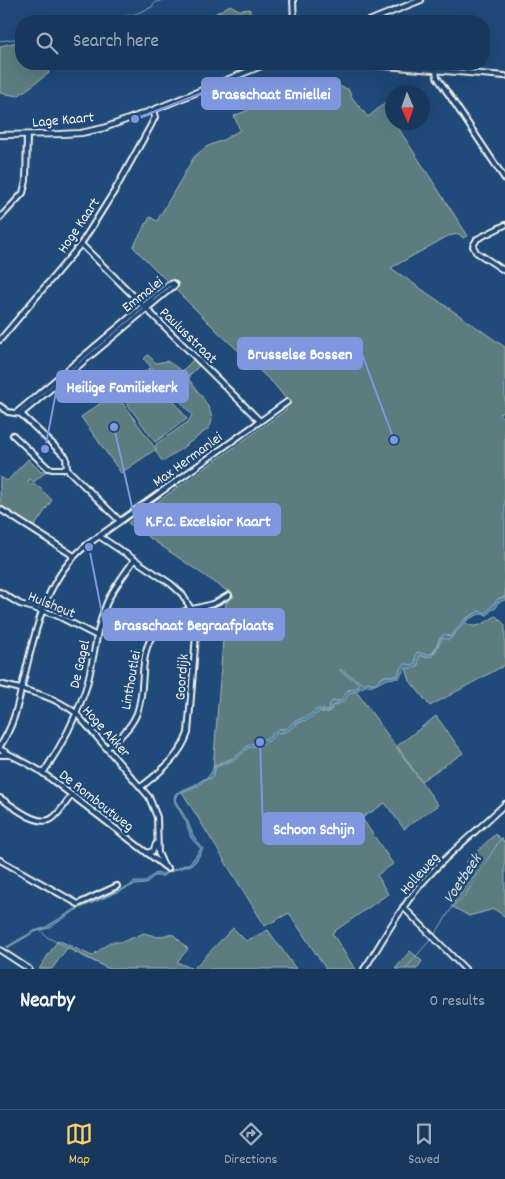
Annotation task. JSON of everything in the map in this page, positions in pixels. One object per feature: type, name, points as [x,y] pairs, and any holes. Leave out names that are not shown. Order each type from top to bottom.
[{"type":"street","points":[[293,0],[294,15]]},
{"type":"street","points":[[384,15],[421,0]]},
{"type":"street","name":"Lage Kaart","points":[[0,134],[62,134],[89,131],[119,123],[251,70]]},
{"type":"street","points":[[505,76],[436,70],[436,77],[505,180]]},
{"type":"street","name":"Hoge Kaart","points":[[0,340],[81,244],[115,190],[150,127],[155,117],[153,110]]},
{"type":"street","points":[[0,218],[22,193],[26,181],[28,135]]},
{"type":"street","points":[[505,225],[474,240],[473,246],[475,250],[505,271]]},
{"type":"street","name":"Paulusstraat","points":[[81,244],[260,421]]},
{"type":"street","name":"Emmalei","points":[[16,413],[145,307],[175,285],[173,283],[168,285],[145,307],[21,414]]},
{"type":"street","name":"Max Hermanlei","points":[[0,748],[14,719],[42,610],[56,579],[74,556],[287,402]]},
{"type":"street","points":[[0,406],[8,412],[21,414],[66,457],[67,469],[120,521]]},
{"type":"street","points":[[13,435],[48,468],[67,469]]},
{"type":"street","points":[[0,509],[74,556]]},
{"type":"street","name":"Goordijk","points":[[100,536],[176,589],[187,601],[194,620],[196,635],[188,733],[182,747],[174,758],[141,787]]},
{"type":"street","name":"De Gagel","points":[[43,773],[66,735],[86,689],[97,636],[109,599],[134,560]]},
{"type":"street","name":"Hulshout","points":[[0,592],[20,604],[62,618],[97,636]]},
{"type":"street","name":"Linthoutlei","points":[[107,748],[125,733],[136,715],[140,702],[143,659],[150,639],[159,627],[170,618],[191,609],[213,603],[229,595]]},
{"type":"street","name":"Hoge Akker","points":[[0,684],[50,697],[63,703],[76,713],[149,797],[155,810],[159,857],[166,867]]},
{"type":"street","name":"De Romboutweg","points":[[0,748],[8,755],[26,762],[43,773],[166,867]]},
{"type":"street","name":"De Romboutweg","points":[[0,755],[8,755]]},
{"type":"street","points":[[0,798],[35,820],[44,821],[53,818],[72,795]]},
{"type":"street","name":"Holleweg","points":[[364,969],[381,945],[403,907],[439,864],[505,804]]},
{"type":"street","points":[[147,853],[153,851],[158,834]]},
{"type":"street","points":[[0,860],[78,904],[117,886]]},
{"type":"street","points":[[403,907],[465,969]]},
{"type":"street","points":[[0,950],[29,969]]},
{"type":"green space","points":[[230,5],[239,10],[250,9],[250,15],[213,15]]},
{"type":"green space","points":[[15,42],[15,70],[48,70],[49,73],[18,96],[0,93],[0,46]]},
{"type":"green space","points":[[338,86],[348,89],[353,99],[368,117],[385,103],[385,130],[400,130],[468,236],[463,238],[459,234],[448,236],[391,268],[505,347],[505,411],[499,414],[505,419],[505,597],[499,598],[486,613],[479,611],[465,619],[450,637],[447,635],[440,638],[433,653],[427,655],[417,652],[415,665],[405,664],[400,669],[398,676],[384,676],[374,684],[369,682],[348,690],[341,701],[333,701],[328,711],[318,709],[306,717],[295,721],[286,729],[279,729],[270,737],[249,745],[234,758],[216,764],[213,769],[226,602],[234,597],[229,590],[227,591],[128,523],[286,410],[285,407],[290,404],[274,384],[216,330],[133,247],[150,217],[157,221],[194,157],[206,147],[240,130],[234,116],[272,100],[274,103]]},
{"type":"green space","points":[[148,355],[156,363],[167,361],[182,371],[193,360],[199,366],[189,376],[189,379],[210,410],[212,417],[208,429],[163,462],[156,452],[156,444],[188,422],[192,415],[144,359]]},
{"type":"green space","points":[[150,368],[187,419],[155,442],[118,391]]},
{"type":"green space","points":[[115,393],[156,449],[121,473],[81,417]]},
{"type":"green space","points":[[28,459],[41,472],[46,469],[48,470],[35,481],[33,482],[30,479],[28,481],[34,485],[36,484],[52,500],[34,527],[0,506],[0,477],[7,481]]},
{"type":"green space","points":[[496,616],[505,625],[505,665],[430,706],[410,681],[406,668],[418,667],[419,655],[426,657],[434,654],[441,640],[445,638],[449,640],[465,622],[469,625],[477,626]]},
{"type":"green space","points":[[356,691],[438,805],[404,829],[385,803],[362,818],[393,864],[377,875],[388,894],[332,933],[355,969],[326,969],[289,913],[265,926],[182,792],[199,785],[205,779],[212,778],[216,767],[236,759],[248,748],[269,741],[275,734],[284,732],[320,711],[324,713],[331,710],[333,705],[337,705],[349,693]]},
{"type":"green space","points":[[436,716],[463,753],[421,781],[397,746]]},
{"type":"green space","points":[[495,834],[505,843],[505,915],[494,909],[469,916],[451,906],[476,874],[465,863]]},
{"type":"green space","points":[[233,928],[246,941],[268,930],[296,969],[193,969]]},
{"type":"green space","points":[[144,933],[158,937],[169,934],[174,935],[188,949],[177,962],[193,969],[109,969],[67,948],[52,969],[39,969],[58,940],[92,956],[110,942],[122,942]]},
{"type":"green space","points":[[410,951],[422,961],[417,969],[395,969]]},
{"type":"water","points":[[505,597],[505,600],[497,603],[496,608],[490,611],[488,615],[480,614],[473,617],[465,622],[449,640],[443,638],[432,656],[419,655],[418,667],[406,668],[399,678],[387,679],[373,686],[365,686],[349,693],[344,702],[333,705],[328,713],[320,711],[307,720],[298,722],[288,731],[277,733],[269,741],[248,748],[236,759],[216,766],[212,778],[205,779],[199,785],[177,794],[175,800],[193,835],[203,849],[193,864],[163,876],[154,876],[146,884],[134,885],[76,910],[49,928],[35,932],[6,947],[34,931],[44,928],[87,902],[128,887],[134,882],[144,882],[156,873],[162,874],[190,863],[201,849],[191,838],[186,822],[175,803],[174,797],[176,793],[209,776],[216,764],[234,758],[249,745],[270,737],[279,729],[286,729],[295,721],[306,717],[318,709],[328,711],[331,702],[341,701],[347,691],[359,687],[358,682],[341,672],[340,669],[363,684],[368,682],[374,684],[385,676],[398,676],[400,669],[405,664],[415,665],[417,652],[427,655],[433,653],[442,636],[445,634],[450,637],[463,621],[479,611],[486,613],[498,599]]},
{"type":"waterway","points":[[130,15],[152,7],[154,3],[162,0]]},
{"type":"waterway","points":[[0,41],[15,39]]},
{"type":"waterway","name":"Voetbeek","points":[[435,934],[454,905],[464,897],[501,838],[505,842]]},
{"type":"waterway","points":[[40,930],[47,937],[110,969]]},
{"type":"waterway","name":"Voetbeek","points":[[405,969],[431,939]]},
{"type":"place","name":"Brasschaat Emiellei","points":[[135,119]]},
{"type":"place","name":"K.F.C. Excelsior Kaart","points":[[114,427]]},
{"type":"place","name":"Brusselse Bossen","points":[[394,440]]},
{"type":"place","name":"Heilige Familiekerk","points":[[45,449]]},
{"type":"place","name":"Brasschaat Begraafplaats","points":[[89,547]]},
{"type":"place","name":"Schoon Schijn","points":[[260,742]]}]
